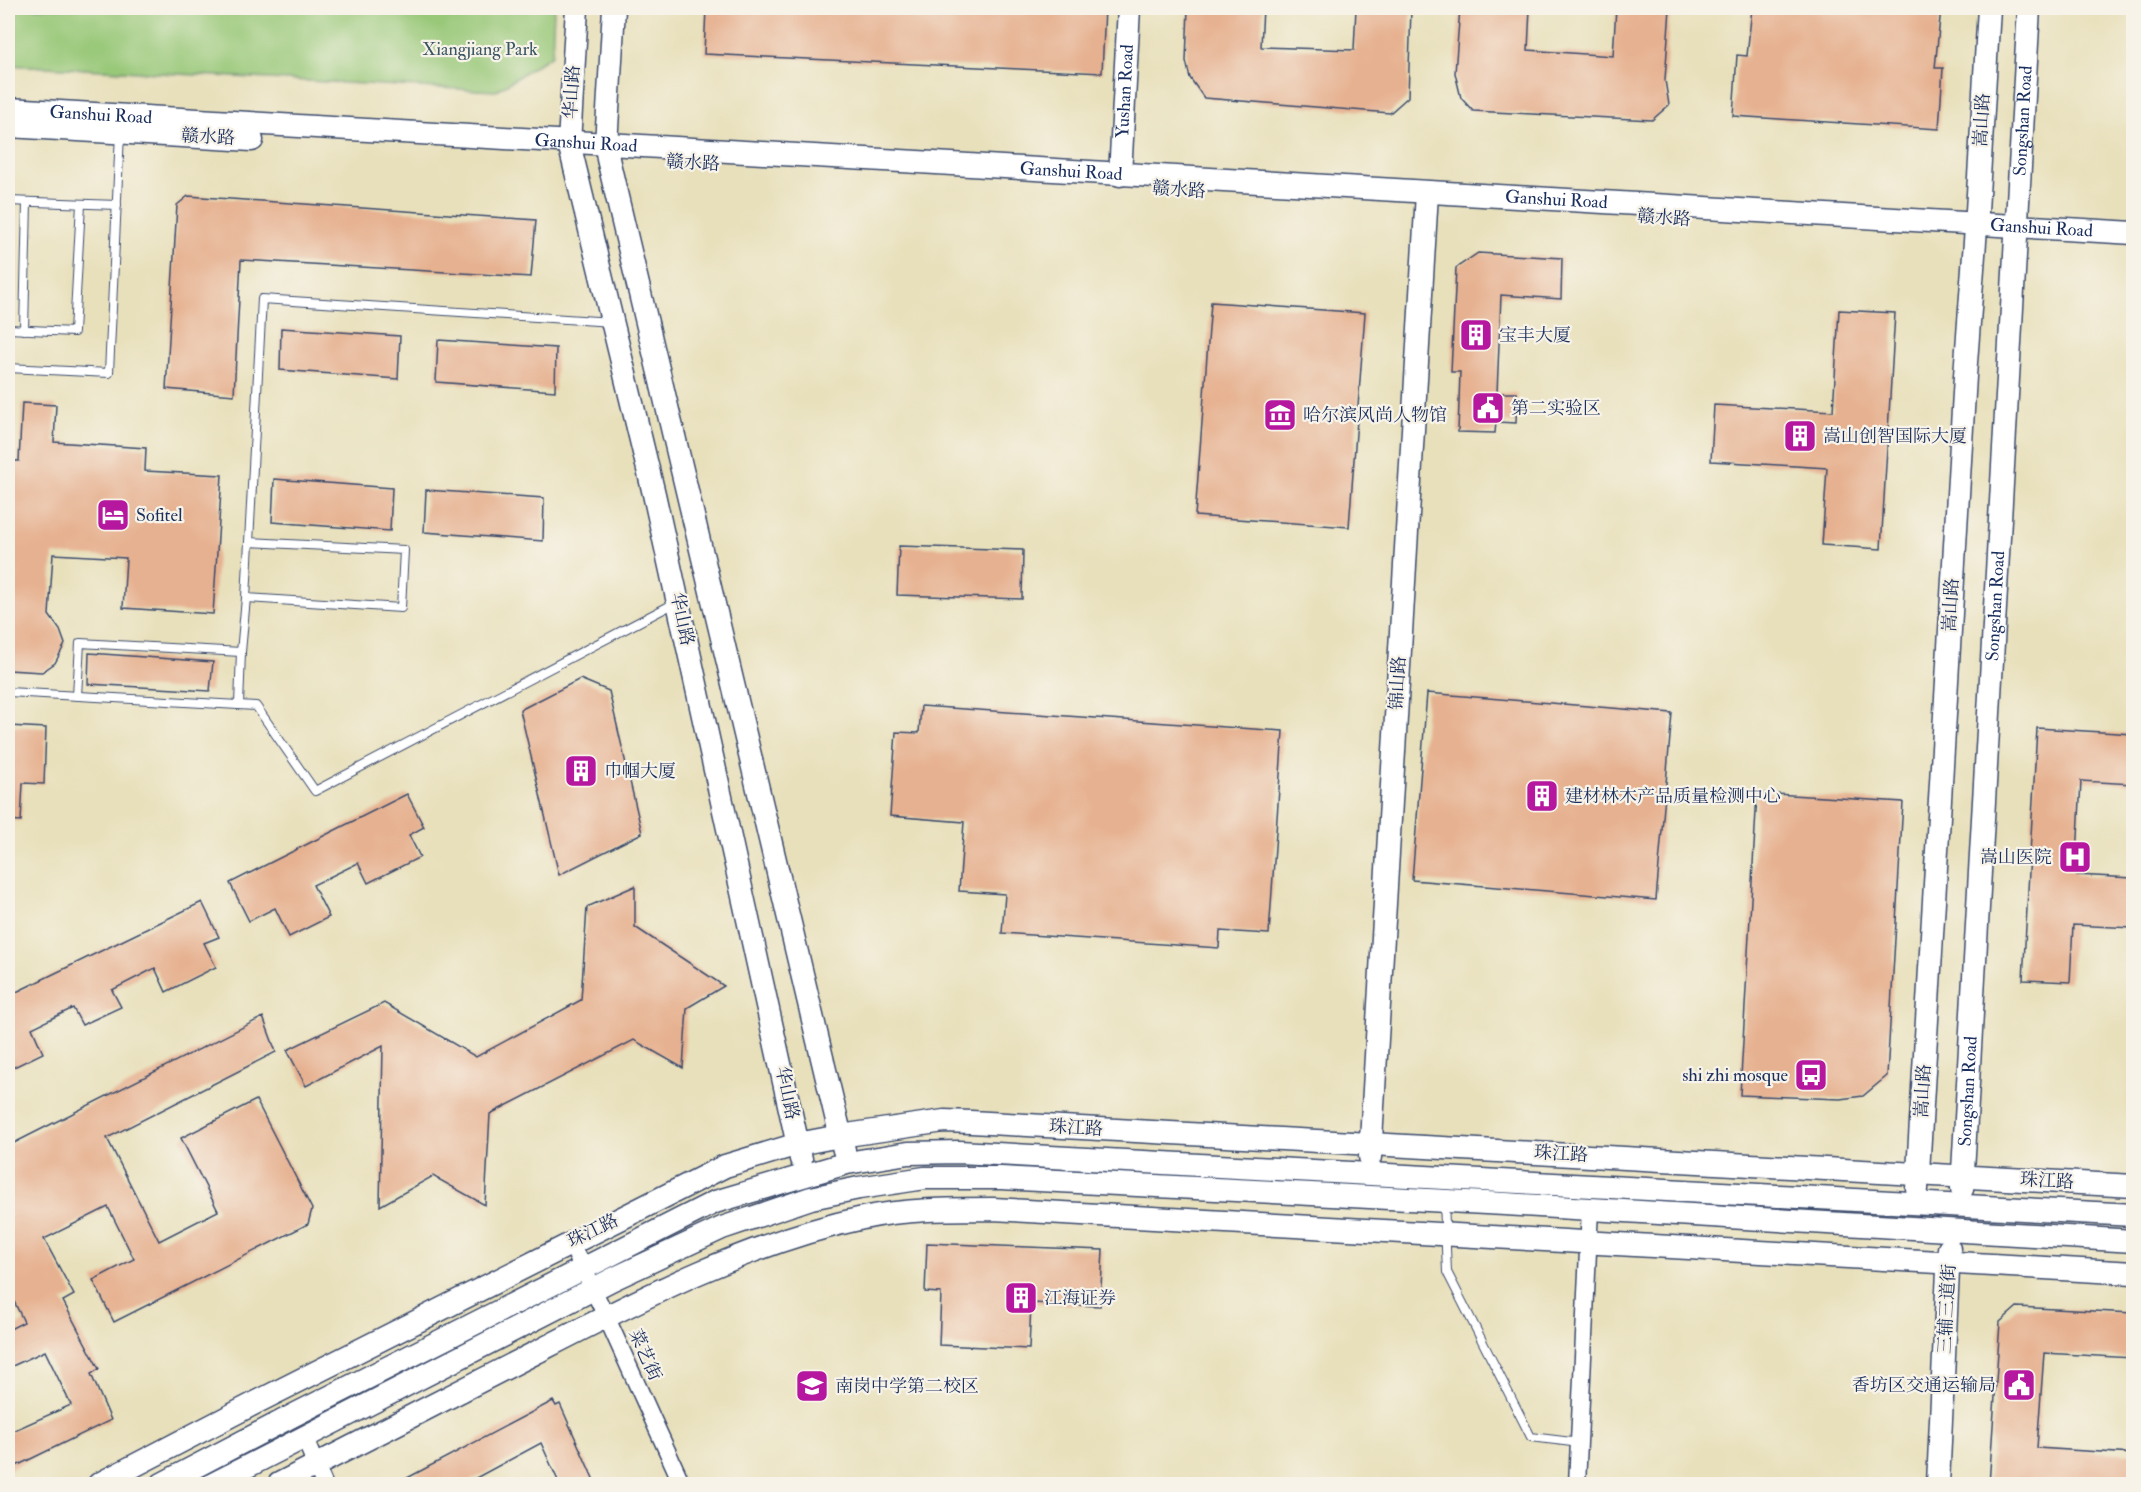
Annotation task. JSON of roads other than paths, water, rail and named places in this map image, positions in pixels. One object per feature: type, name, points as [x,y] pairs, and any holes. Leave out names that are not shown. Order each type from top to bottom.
[{"type":"main road","name":"华山路","points":[[577,8],[571,150],[654,494],[798,1144],[819,1228]]},
{"type":"main road","name":"华山路","points":[[614,8],[607,152],[840,1136],[862,1218]]},
{"type":"main road","name":"Yushan Road","points":[[1120,175],[1129,8]]},
{"type":"main road","name":"嵩山路","points":[[1917,1203],[1963,399],[1976,231],[1989,8]]},
{"type":"main road","name":"Songshan Road","points":[[1955,1205],[1963,1176],[2029,8]]},
{"type":"main road","name":"Ganshui Road","points":[[8,109],[571,150],[1120,175],[1427,199],[1976,231]]},
{"type":"main road","name":"赣水路","points":[[8,126],[571,150]]},
{"type":"main road","name":"赣水路","points":[[607,152],[1055,182],[1427,199]]},
{"type":"main road","name":"锦山路","points":[[1368,1173],[1427,199]]},
{"type":"main road","points":[[1976,231],[2133,249]]},
{"type":"main road","name":"Ganshui Road","points":[[2015,234],[2133,233]]},
{"type":"main road","name":"珠江路","points":[[99,1485],[267,1396],[725,1166],[798,1144],[840,1136],[944,1121],[2133,1186]]},
{"type":"main road","name":"珠江路","points":[[162,1485],[294,1415],[715,1202],[847,1163],[908,1154],[959,1152],[2133,1215]]},
{"type":"main road","points":[[213,1485],[593,1290],[722,1228],[811,1198],[925,1178],[1001,1178],[1444,1201],[2133,1241]]},
{"type":"main road","name":"三辅三道街","points":[[1938,1485],[1949,1230],[1955,1205]]},
{"type":"main road","points":[[279,1485],[320,1475],[606,1316],[724,1262],[819,1228],[862,1218],[918,1211],[993,1209],[2133,1273]]},
{"type":"street","points":[[1577,1485],[1590,1209]]},
{"type":"street","name":"菜艺街","points":[[570,1242],[682,1485]]},
{"type":"street","points":[[304,1437],[320,1475]]},
{"type":"lane","points":[[8,368],[109,373],[120,132]]},
{"type":"lane","points":[[8,201],[117,205]]},
{"type":"lane","points":[[24,330],[27,202]]},
{"type":"lane","points":[[8,329],[74,332],[81,204]]},
{"type":"lane","points":[[239,705],[262,299],[612,322]]},
{"type":"lane","points":[[246,598],[401,608],[404,550],[249,542]]},
{"type":"lane","points":[[8,692],[256,706],[315,791],[678,602]]},
{"type":"lane","points":[[77,696],[80,643],[242,652]]},
{"type":"lane","points":[[1444,1201],[1448,1272],[1531,1437],[1580,1443]]},
{"type":"place","name":"宝丰大厦","points":[[1476,335]]},
{"type":"place","name":"第二实验区","points":[[1488,408]]},
{"type":"place","name":"哈尔滨风尚人物馆","points":[[1280,415]]},
{"type":"place","name":"嵩山创智国际大厦","points":[[1800,436]]},
{"type":"place","name":"Sofitel","points":[[113,515]]},
{"type":"place","name":"巾帼大厦","points":[[581,771]]},
{"type":"place","name":"建材林木产品质量检测中心","points":[[1542,796]]},
{"type":"place","name":"嵩山医院","points":[[2075,857]]},
{"type":"place","name":"shi zhi mosque","points":[[1811,1075]]},
{"type":"place","name":"江海证券","points":[[1021,1298]]},
{"type":"place","name":"香坊区交通运输局","points":[[2019,1385]]},
{"type":"place","name":"南岗中学第二校区","points":[[812,1386]]},
{"type":"park label","name":"Xiangjiang Park","points":[[480,49]]}]
